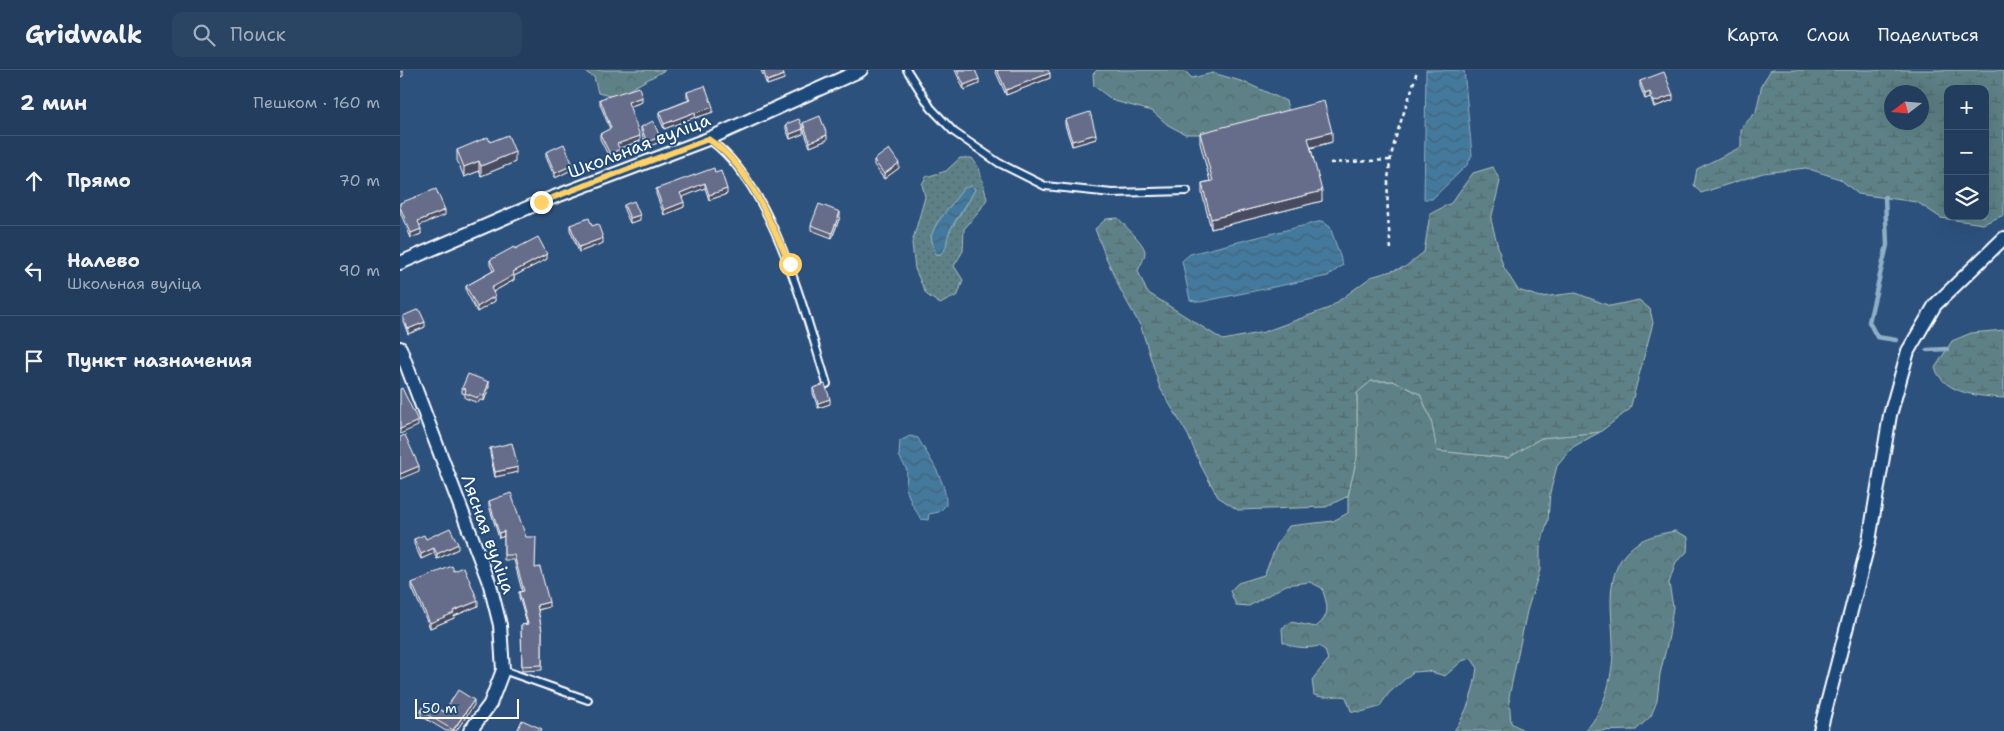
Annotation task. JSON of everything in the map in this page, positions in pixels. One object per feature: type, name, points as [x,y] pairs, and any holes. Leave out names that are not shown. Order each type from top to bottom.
[{"type":"street","name":"Школьная вуліца","points":[[400,263],[541,202],[708,139],[861,70]]},
{"type":"street","points":[[1820,731],[1869,542],[1890,415],[1908,351],[1935,305],[2004,238]]},
{"type":"street","name":"Лясная вуліца","points":[[400,348],[490,585],[500,625],[503,670],[490,704],[470,731]]},
{"type":"lane","points":[[907,70],[931,108],[954,132],[999,163],[1045,186],[1112,193],[1187,191]]},
{"type":"lane","points":[[708,139],[721,148],[746,178],[762,206],[790,264],[828,384]]},
{"type":"lane","points":[[503,670],[588,700]]},
{"type":"path","points":[[1391,249],[1387,217],[1390,160],[1412,91],[1416,70]]},
{"type":"path","points":[[1330,163],[1390,160]]},
{"type":"green space","points":[[586,70],[665,70],[623,93],[610,96],[598,93],[594,77],[587,73]]},
{"type":"green space","points":[[1097,70],[1184,70],[1192,78],[1213,73],[1244,82],[1286,101],[1289,112],[1204,134],[1185,134],[1168,125],[1152,111],[1114,101],[1094,86],[1093,74]]},
{"type":"green space","points":[[1771,70],[2004,70],[2004,215],[1983,224],[1955,220],[1989,220],[1989,85],[1944,85],[1944,218],[1917,202],[1858,194],[1840,179],[1806,168],[1763,173],[1701,193],[1694,185],[1697,169],[1741,147],[1741,128],[1756,112],[1762,84]]},
{"type":"green space","points":[[960,158],[972,158],[979,168],[987,199],[964,229],[963,251],[954,266],[963,280],[958,295],[940,304],[926,294],[915,269],[912,243],[925,197],[922,184],[926,177],[946,171]],"holes":[[[972,186],[975,189],[949,232],[943,251],[941,254],[935,254],[931,236],[937,223],[964,189]]]},
{"type":"green space","points":[[1493,167],[1500,181],[1491,220],[1503,266],[1518,290],[1541,297],[1576,293],[1610,306],[1639,300],[1650,309],[1653,323],[1630,409],[1600,432],[1541,438],[1508,458],[1437,451],[1431,419],[1420,394],[1393,381],[1371,381],[1357,393],[1357,457],[1348,496],[1326,507],[1238,510],[1218,497],[1201,466],[1188,435],[1160,388],[1141,327],[1121,291],[1095,229],[1106,219],[1118,218],[1144,249],[1144,257],[1138,271],[1147,292],[1223,340],[1264,332],[1329,308],[1371,277],[1405,267],[1424,252],[1430,214],[1451,203],[1473,173]]},
{"type":"green space","points":[[2004,330],[2004,398],[1964,392],[1947,384],[1940,377],[1935,368],[1952,341],[1971,333]]},
{"type":"green space","points":[[1371,381],[1393,381],[1420,394],[1431,419],[1438,451],[1508,458],[1541,438],[1600,432],[1573,447],[1557,466],[1550,493],[1548,520],[1540,548],[1540,570],[1527,611],[1509,697],[1511,723],[1525,731],[1454,731],[1467,708],[1474,684],[1477,667],[1471,658],[1462,661],[1445,676],[1428,671],[1413,672],[1389,693],[1379,707],[1361,712],[1351,711],[1346,697],[1314,695],[1312,680],[1328,660],[1325,650],[1319,646],[1291,646],[1283,642],[1282,628],[1291,622],[1316,627],[1321,622],[1327,609],[1322,588],[1310,582],[1286,585],[1249,606],[1236,605],[1230,591],[1238,583],[1264,575],[1278,542],[1289,526],[1333,521],[1348,513],[1348,496],[1357,457],[1357,393]]},
{"type":"green space","points":[[1675,531],[1688,537],[1687,552],[1676,562],[1669,583],[1673,607],[1669,636],[1660,674],[1657,701],[1651,716],[1636,730],[1585,731],[1598,712],[1610,678],[1613,654],[1612,588],[1614,575],[1619,563],[1627,552],[1639,542],[1652,536]]},
{"type":"water","points":[[1426,70],[1464,70],[1472,155],[1467,165],[1432,199],[1424,199]]},
{"type":"water","points":[[972,186],[975,189],[952,227],[945,249],[941,254],[935,254],[931,236],[937,223],[964,188]]},
{"type":"water","points":[[1322,221],[1330,227],[1343,265],[1328,276],[1200,302],[1190,300],[1182,261],[1190,254]]},
{"type":"water","points":[[910,436],[918,438],[936,470],[946,496],[946,505],[939,512],[929,514],[928,520],[921,519],[906,489],[907,470],[899,456],[900,441]]},
{"type":"building","points":[[763,70],[782,70],[784,75],[767,81]]},
{"type":"building","points":[[957,70],[975,70],[979,79],[964,85]]},
{"type":"building","points":[[997,70],[1048,70],[1050,73],[1006,90]]},
{"type":"building","points":[[1664,72],[1673,95],[1654,102],[1650,92],[1645,94],[1640,81]]},
{"type":"building","points":[[705,86],[713,107],[664,124],[659,112],[690,100],[687,92]]},
{"type":"building","points":[[639,87],[642,97],[628,102],[640,136],[617,144],[620,149],[610,154],[600,134],[611,128],[600,99]]},
{"type":"building","points":[[1324,101],[1332,132],[1308,138],[1322,191],[1211,219],[1202,183],[1213,181],[1200,133]]},
{"type":"building","points":[[1090,112],[1096,134],[1072,141],[1065,120]]},
{"type":"building","points":[[820,116],[827,135],[810,142],[803,123]]},
{"type":"building","points":[[799,119],[803,129],[790,134],[786,124]]},
{"type":"building","points":[[653,121],[660,137],[647,142],[641,127]]},
{"type":"building","points":[[508,135],[515,152],[481,166],[479,161],[464,167],[457,150],[488,137],[490,142]]},
{"type":"building","points":[[564,144],[573,165],[555,173],[546,152]]},
{"type":"building","points":[[889,149],[899,163],[884,174],[874,160]]},
{"type":"building","points":[[714,168],[715,173],[721,171],[727,189],[709,195],[705,183],[680,193],[684,202],[664,210],[656,189]]},
{"type":"building","points":[[436,189],[445,210],[418,221],[421,229],[411,233],[400,203]]},
{"type":"building","points":[[634,201],[640,215],[630,218],[624,205]]},
{"type":"building","points":[[819,204],[840,212],[832,233],[811,225]]},
{"type":"building","points":[[589,218],[592,226],[598,224],[603,238],[579,247],[570,225]]},
{"type":"building","points":[[538,237],[547,254],[513,272],[514,275],[491,288],[495,296],[477,307],[466,286],[495,270],[490,260]]},
{"type":"building","points":[[419,309],[425,322],[408,329],[403,316]]},
{"type":"building","points":[[468,374],[489,382],[484,396],[480,395],[478,398],[465,393],[466,389],[462,388]]},
{"type":"building","points":[[825,384],[830,399],[818,403],[813,388]]},
{"type":"building","points":[[402,388],[418,421],[400,429],[400,389]]},
{"type":"building","points":[[405,435],[419,466],[400,474],[400,437]]},
{"type":"building","points":[[512,443],[518,467],[495,472],[490,448]]},
{"type":"building","points":[[511,493],[526,537],[536,537],[535,568],[540,567],[549,602],[537,605],[542,631],[542,665],[522,666],[521,625],[528,624],[519,592],[524,591],[514,555],[504,555],[504,531],[499,533],[489,501]]},
{"type":"building","points":[[450,528],[458,544],[437,554],[434,548],[421,554],[414,539],[424,535],[426,539]]},
{"type":"building","points":[[452,566],[454,571],[464,567],[478,601],[430,623],[412,583]]},
{"type":"building","points":[[458,690],[474,700],[453,730],[421,711],[426,702],[444,712]]},
{"type":"building","points":[[522,720],[542,729],[541,731],[517,731]]},
{"type":"waterway","points":[[1885,197],[1887,245],[1869,322],[1877,337],[1896,340]]},
{"type":"waterway","points":[[1927,350],[1947,349]]},
{"type":"route","points":[[541,202],[708,139],[721,148],[746,178],[790,264]]}]
